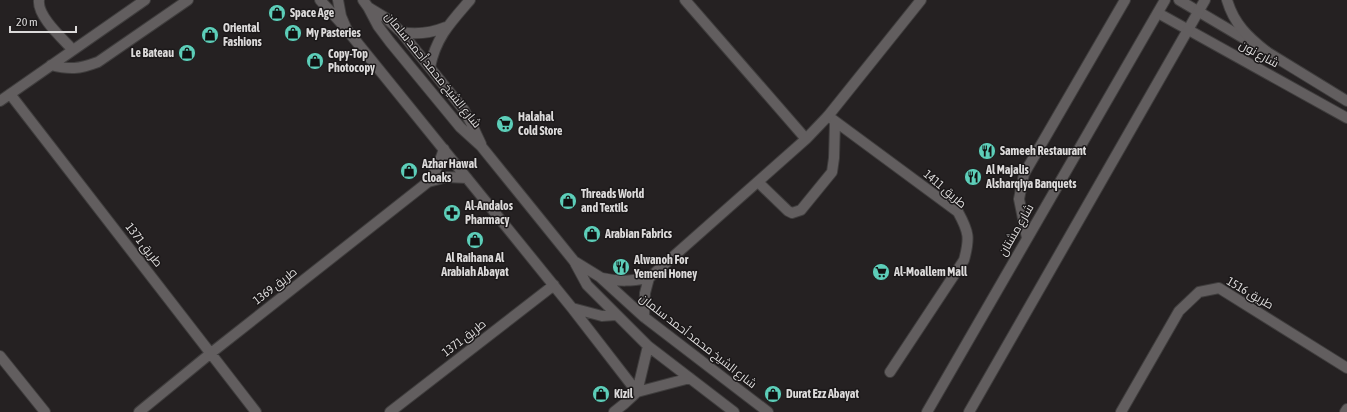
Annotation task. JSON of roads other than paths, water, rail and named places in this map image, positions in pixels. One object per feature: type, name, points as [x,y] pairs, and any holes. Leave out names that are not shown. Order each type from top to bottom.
[{"type":"street","points":[[39,0],[38,3],[41,11],[49,24],[73,50]]},
{"type":"street","points":[[0,101],[145,0]]},
{"type":"street","points":[[51,65],[67,69],[83,68],[98,62],[188,0]]},
{"type":"street","points":[[320,0],[347,30],[554,285],[637,392]]},
{"type":"street","points":[[338,0],[341,16],[347,30]]},
{"type":"street","points":[[430,67],[436,46],[446,27],[470,0]]},
{"type":"street","points":[[686,0],[806,139]]},
{"type":"street","points":[[600,277],[629,282],[649,278],[806,139],[832,119],[921,0]]},
{"type":"street","points":[[1027,238],[1019,199],[1024,174],[1125,0]]},
{"type":"street","name":"شارع مشتان","points":[[927,412],[1165,0]]},
{"type":"street","name":"شارع نون","points":[[1179,0],[1347,101]]},
{"type":"street","points":[[969,412],[1205,0]]},
{"type":"street","points":[[1227,0],[1235,19],[1248,37],[1267,52]]},
{"type":"street","name":"شارع الشيخ محمد أحمد سلمان","points":[[366,3],[386,18],[401,32],[430,67],[464,110],[481,146]]},
{"type":"street","name":"شارع الشيخ محمد أحمد سلمان","points":[[366,3],[378,26],[460,127],[481,146],[574,261],[587,285],[648,346],[734,412]]},
{"type":"street","name":"شارع نون","points":[[1158,13],[1347,118]]},
{"type":"street","points":[[401,32],[424,34],[446,27]]},
{"type":"street","points":[[403,57],[409,57],[416,51]]},
{"type":"street","name":"طريق 1371","points":[[10,94],[256,412]]},
{"type":"street","points":[[758,182],[788,211],[792,213],[801,210],[832,172],[834,158],[832,119]]},
{"type":"street","name":"طريق 1411","points":[[832,119],[958,212],[966,227],[968,244],[964,260],[890,372]]},
{"type":"street","name":"طريق 1369","points":[[139,412],[211,353],[428,182],[438,166],[444,149]]},
{"type":"street","name":"طريق 1369","points":[[428,182],[447,177],[467,178]]},
{"type":"street","name":"شارع الشيخ محمد أحمد سلمان","points":[[574,261],[600,277],[644,317],[768,412]]},
{"type":"street","points":[[644,317],[644,293],[649,278]]},
{"type":"street","name":"طريق 1371","points":[[390,412],[554,285]]},
{"type":"street","name":"طريق 1516","points":[[1121,412],[1179,311],[1199,292],[1219,288],[1347,368]]},
{"type":"street","points":[[572,308],[602,316],[616,314]]},
{"type":"street","points":[[614,412],[627,408],[637,392],[648,346]]},
{"type":"street","points":[[0,356],[45,412]]},
{"type":"street","points":[[637,392],[690,378]]},
{"type":"place","name":"Space Age","points":[[277,13]]},
{"type":"place","name":"My Pasteries","points":[[293,33]]},
{"type":"place","name":"Oriental Fashions","points":[[210,35]]},
{"type":"place","name":"Le Bateau","points":[[187,53]]},
{"type":"place","name":"Copy-Top Photocopy","points":[[315,61]]},
{"type":"place","name":"Halahal Cold Store","points":[[505,124]]},
{"type":"place","name":"Sameeh Restaurant","points":[[987,151]]},
{"type":"place","name":"Azhar Hawal Cloaks","points":[[409,171]]},
{"type":"place","name":"Al Majalis Alsharqiya Banquets","points":[[973,177]]},
{"type":"place","name":"Threads World and Textils","points":[[568,201]]},
{"type":"place","name":"Al-Andalos Pharmacy","points":[[452,213]]},
{"type":"place","name":"Arabian Fabrics","points":[[592,234]]},
{"type":"place","name":"Al Raihana Al Arabiah Abayat","points":[[475,240]]},
{"type":"place","name":"Alwanoh For Yemeni Honey","points":[[621,267]]},
{"type":"place","name":"Al-Moallem Mall","points":[[881,272]]},
{"type":"place","name":"Kizil","points":[[601,394]]},
{"type":"place","name":"Durat Ezz Abayat","points":[[773,394]]}]
